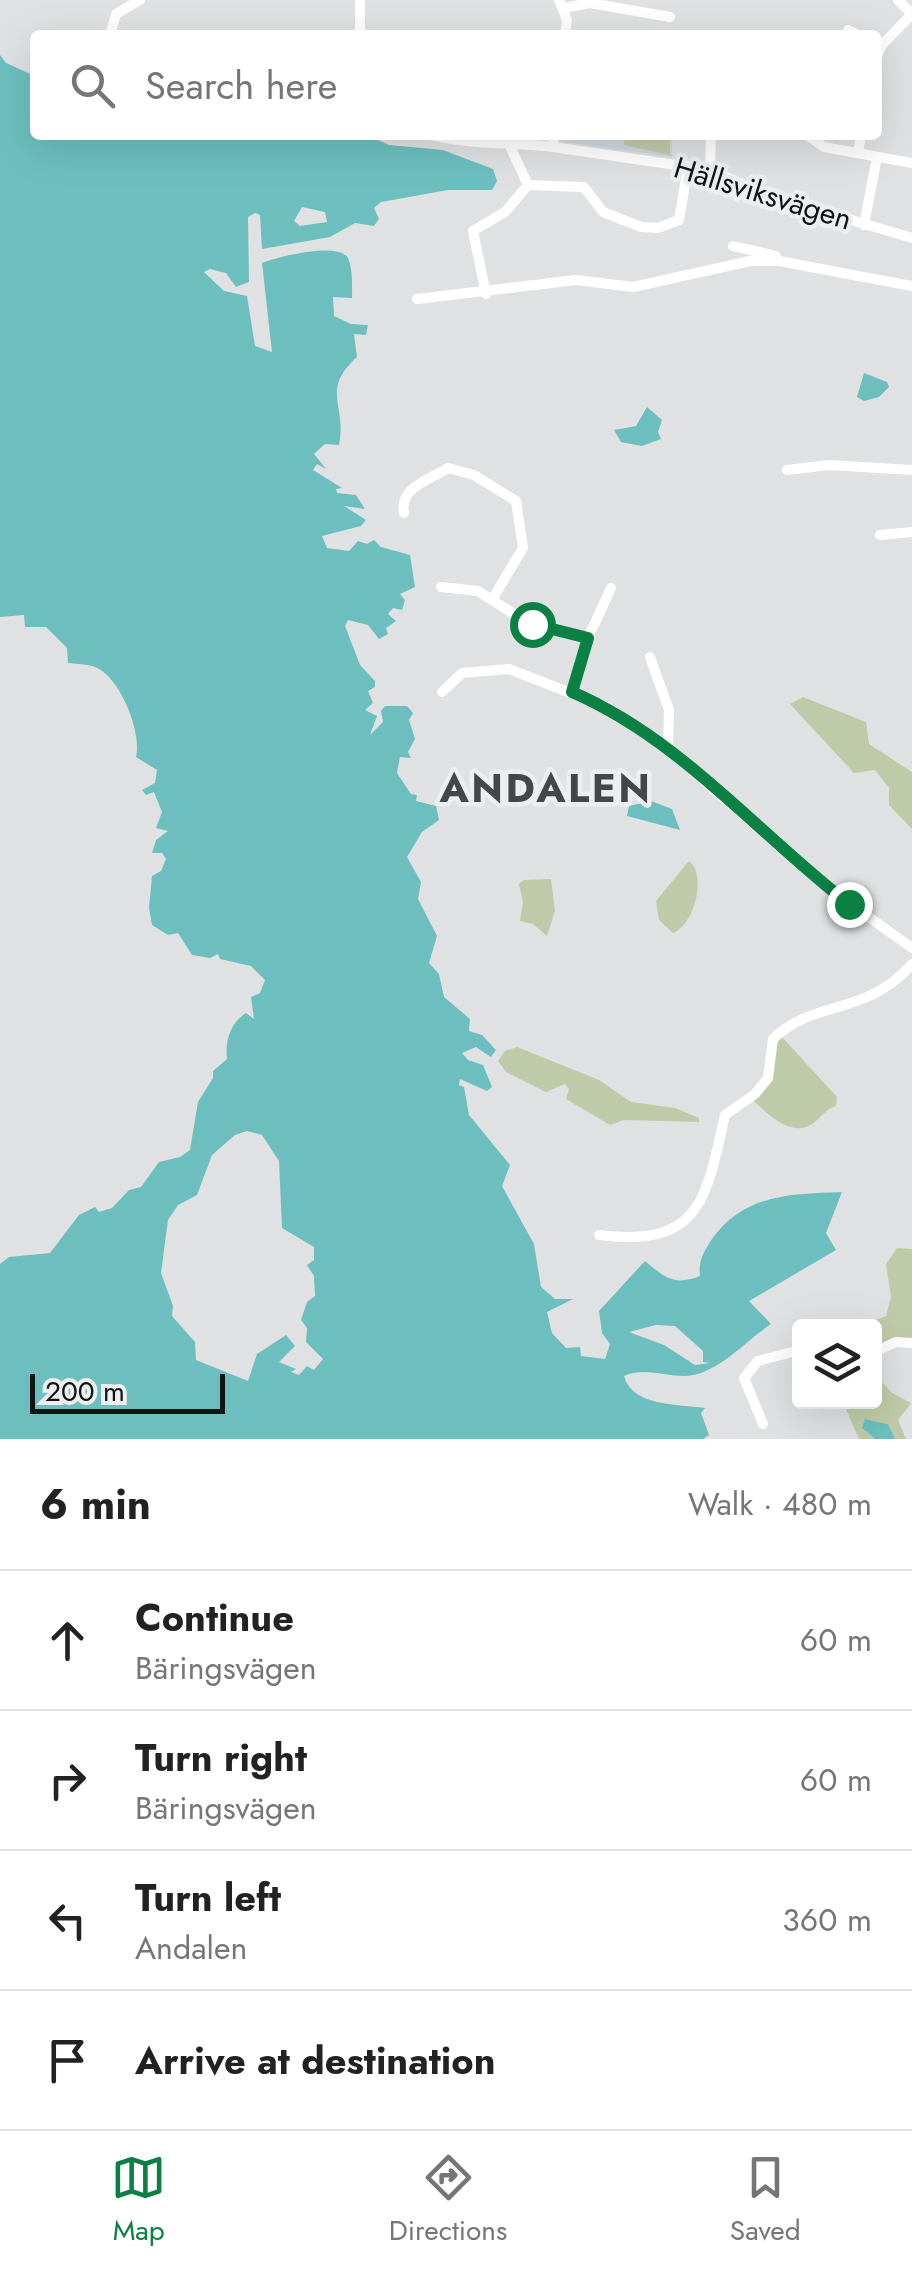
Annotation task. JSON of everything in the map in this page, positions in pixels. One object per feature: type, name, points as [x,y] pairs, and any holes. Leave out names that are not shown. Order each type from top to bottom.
[{"type":"street","points":[[111,30],[116,14],[140,0]]},
{"type":"street","points":[[360,0],[360,30]]},
{"type":"street","points":[[882,41],[912,14],[898,0]]},
{"type":"street","points":[[565,30],[562,4],[590,3],[670,16]]},
{"type":"street","name":"Hällsviksvägen","points":[[454,140],[476,145],[554,140],[710,170],[770,196],[912,238]]},
{"type":"street","points":[[710,170],[711,140]]},
{"type":"street","points":[[814,140],[824,147],[912,163]]},
{"type":"street","points":[[858,152],[859,140]]},
{"type":"street","points":[[508,142],[528,185]]},
{"type":"street","points":[[864,225],[877,158]]},
{"type":"street","points":[[528,185],[584,187],[603,212],[655,229],[680,217],[688,166]]},
{"type":"street","points":[[486,294],[473,231],[505,212],[528,185]]},
{"type":"street","points":[[733,246],[773,255],[779,261]]},
{"type":"street","points":[[417,300],[576,280],[633,287],[718,264],[779,261],[912,286]]},
{"type":"street","points":[[787,470],[828,466],[912,470]]},
{"type":"street","points":[[404,512],[402,502],[410,490],[448,468],[474,475],[516,501],[524,548],[493,598]]},
{"type":"street","points":[[880,535],[912,532]]},
{"type":"street","points":[[441,586],[478,590],[528,623],[588,638]]},
{"type":"street","points":[[572,692],[588,638],[611,588]]},
{"type":"street","points":[[650,656],[669,710],[668,749]]},
{"type":"street","points":[[442,692],[462,673],[509,668],[609,708],[668,749],[820,882],[912,948]]},
{"type":"street","points":[[599,1235],[650,1238],[692,1216],[704,1198],[725,1115],[755,1094],[768,1078],[774,1039],[801,1019],[854,1006],[878,994],[912,964]]},
{"type":"street","points":[[882,1348],[896,1342],[912,1344]]},
{"type":"street","points":[[763,1424],[744,1378],[758,1361],[792,1352]]},
{"type":"shaded area","points":[[672,140],[672,157],[558,141]]},
{"type":"green space","points":[[624,140],[670,140],[670,155],[624,145]]},
{"type":"green space","points":[[803,697],[866,722],[869,744],[912,772],[912,829],[889,805],[889,788],[875,770],[854,773],[790,704]]},
{"type":"green space","points":[[689,861],[697,878],[696,900],[687,921],[673,933],[659,920],[656,901]]},
{"type":"green space","points":[[551,879],[555,911],[547,936],[533,924],[520,921],[523,902],[519,884],[524,880]]},
{"type":"green space","points":[[782,1037],[837,1097],[836,1106],[809,1126],[784,1124],[754,1101]]},
{"type":"green space","points":[[517,1047],[599,1080],[631,1102],[675,1108],[699,1118],[699,1122],[624,1120],[610,1125],[566,1099],[569,1089],[565,1084],[546,1092],[506,1072],[498,1061],[505,1051]]},
{"type":"green space","points":[[897,1248],[912,1249],[912,1340],[882,1347],[882,1319],[878,1319],[886,1316],[891,1297],[886,1264]]},
{"type":"green space","points":[[882,1382],[911,1403],[898,1420],[906,1439],[895,1439],[888,1424],[865,1419],[866,1432],[875,1439],[859,1439],[846,1409],[882,1409]]},
{"type":"water","points":[[0,55],[6,63],[30,74],[30,140],[378,140],[389,145],[443,150],[493,169],[497,181],[492,190],[448,190],[381,202],[374,208],[379,219],[374,226],[355,223],[330,237],[262,249],[260,215],[255,213],[248,217],[249,282],[236,287],[226,273],[210,269],[204,272],[224,291],[247,296],[255,346],[272,352],[262,263],[320,251],[342,253],[350,262],[352,298],[333,297],[334,316],[351,324],[368,325],[366,335],[354,334],[357,357],[337,389],[339,445],[325,444],[314,454],[326,469],[317,464],[313,470],[342,488],[336,489],[337,493],[356,495],[365,509],[344,506],[366,520],[361,526],[322,536],[327,548],[349,551],[358,541],[367,544],[374,540],[381,547],[410,555],[415,587],[400,594],[405,600],[402,610],[393,608],[388,614],[396,621],[386,628],[388,634],[379,639],[368,625],[348,620],[345,626],[360,665],[375,681],[375,687],[368,691],[373,703],[365,710],[377,716],[370,735],[383,722],[381,711],[385,706],[407,706],[413,713],[409,720],[415,739],[408,752],[411,758],[400,757],[397,773],[411,794],[417,795],[416,801],[436,806],[439,820],[422,832],[407,857],[421,882],[418,899],[437,936],[429,963],[439,974],[444,997],[470,1019],[469,1031],[482,1035],[496,1050],[491,1057],[476,1047],[462,1053],[468,1060],[483,1065],[492,1087],[487,1091],[460,1079],[459,1085],[464,1087],[469,1115],[510,1165],[502,1186],[534,1244],[541,1287],[555,1299],[573,1299],[547,1312],[552,1333],[566,1348],[580,1347],[581,1356],[605,1359],[610,1344],[602,1333],[599,1311],[645,1261],[671,1279],[700,1276],[701,1261],[709,1244],[739,1213],[770,1199],[842,1192],[826,1233],[836,1250],[749,1301],[771,1324],[719,1364],[697,1374],[639,1372],[624,1376],[636,1394],[646,1399],[705,1408],[701,1413],[709,1435],[703,1439],[0,1439],[0,1264],[9,1257],[50,1253],[79,1215],[95,1207],[99,1212],[112,1208],[129,1190],[141,1187],[159,1162],[190,1150],[198,1102],[213,1078],[213,1071],[227,1059],[232,1027],[246,1013],[254,1019],[251,997],[260,993],[265,980],[251,966],[220,959],[218,954],[210,958],[192,955],[178,933],[168,935],[152,925],[152,876],[161,871],[166,859],[162,853],[152,853],[156,840],[168,831],[156,828],[162,812],[154,792],[146,795],[142,790],[155,783],[157,770],[136,757],[136,735],[115,685],[99,669],[68,663],[67,648],[46,627],[25,627],[24,615],[0,617]],"holes":[[[302,207],[325,212],[327,222],[300,226],[294,221]],[[247,1131],[262,1135],[279,1161],[282,1228],[314,1247],[314,1260],[307,1265],[314,1276],[315,1296],[307,1302],[301,1320],[307,1328],[306,1342],[323,1359],[314,1370],[307,1366],[299,1375],[291,1372],[296,1369],[279,1362],[295,1346],[286,1335],[257,1354],[248,1381],[196,1360],[195,1342],[172,1316],[173,1306],[161,1273],[168,1220],[178,1205],[197,1195],[212,1155],[235,1135]],[[656,1325],[675,1326],[703,1351],[703,1362],[710,1363],[695,1365],[664,1345],[629,1332]]]},
{"type":"water","points":[[864,373],[887,382],[889,387],[879,397],[864,401],[857,397]]},
{"type":"water","points":[[647,407],[662,420],[658,432],[661,439],[642,446],[621,442],[614,430],[636,426]]},
{"type":"water","points":[[651,801],[672,809],[680,830],[627,816],[629,806]]},
{"type":"water","points":[[865,1419],[888,1424],[895,1439],[875,1439],[862,1428]]},
{"type":"district","name":"ANDALEN","points":[[546,788]]},
{"type":"route","points":[[532,624],[588,638],[572,692],[609,708],[668,749],[849,904]]}]
